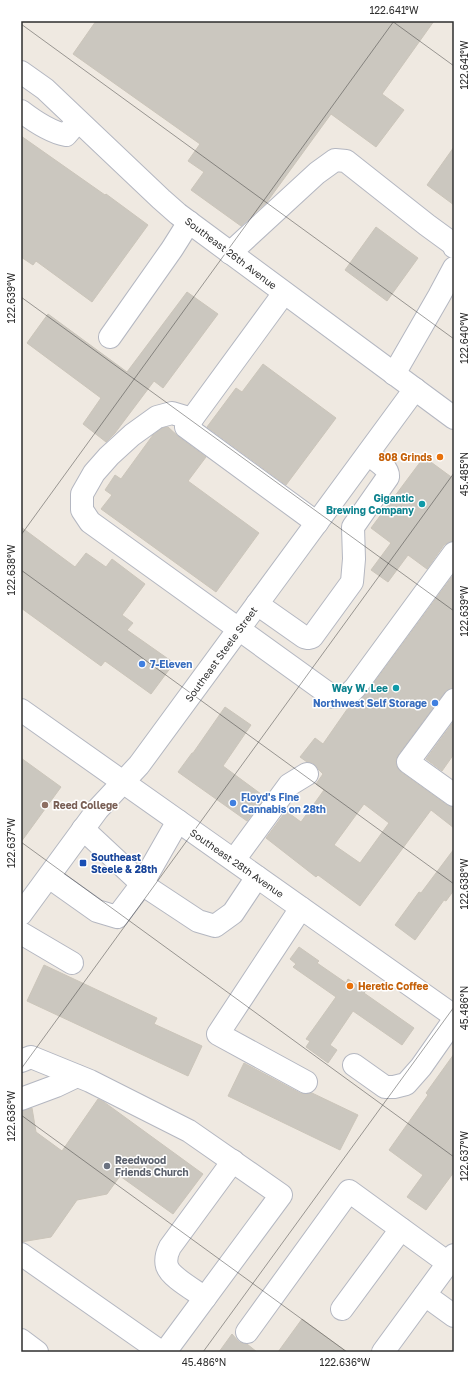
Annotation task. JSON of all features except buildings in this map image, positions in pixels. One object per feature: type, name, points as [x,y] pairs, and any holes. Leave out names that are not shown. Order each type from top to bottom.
[{"type":"street","name":"Southeast 26th Avenue","points":[[21,72],[45,89],[161,199],[189,222],[454,418]]},
{"type":"street","points":[[21,111],[57,134],[66,135],[78,121]]},
{"type":"street","points":[[230,253],[317,173],[335,160],[346,161],[453,244],[454,247]]},
{"type":"street","points":[[110,337],[172,249],[189,222]]},
{"type":"street","points":[[394,374],[454,268]]},
{"type":"street","points":[[284,293],[186,427],[317,523]]},
{"type":"street","name":"Southeast Steele Street","points":[[21,914],[98,809],[139,765],[415,389]]},
{"type":"street","points":[[192,418],[172,413],[157,417],[132,435],[109,456],[94,473],[82,494],[82,510],[90,522],[333,697],[347,696],[355,688],[454,553]]},
{"type":"street","points":[[257,604],[304,637],[312,637],[352,582],[354,559],[353,527],[388,477],[386,469],[368,454]]},
{"type":"street","points":[[451,785],[408,762],[454,700]]},
{"type":"street","name":"Southeast 28th Avenue","points":[[21,710],[454,1016]]},
{"type":"street","points":[[234,860],[288,785],[307,774]]},
{"type":"street","points":[[49,877],[96,911],[117,917],[142,884],[178,821]]},
{"type":"street","points":[[83,830],[142,884],[198,921],[215,926],[233,913],[257,878]]},
{"type":"street","points":[[301,908],[218,1034],[306,1082]]},
{"type":"street","points":[[21,933],[72,963]]},
{"type":"street","points":[[354,1065],[385,1086],[394,1087],[406,1084],[421,1067],[454,1020]]},
{"type":"street","points":[[21,1061],[32,1057],[90,1081],[189,1131],[281,1194],[165,1352]]},
{"type":"street","points":[[21,1099],[56,1086],[77,1076]]},
{"type":"street","points":[[205,1298],[170,1272],[166,1265],[166,1256],[170,1247],[233,1161]]},
{"type":"street","points":[[246,1332],[349,1191],[401,1228],[451,1259],[383,1352]]},
{"type":"street","points":[[342,1309],[401,1228]]},
{"type":"street","points":[[21,1254],[161,1352]]},
{"type":"street","points":[[425,1295],[454,1316]]},
{"type":"street","points":[[21,1340],[37,1352]]},
{"type":"place","name":"808 Grinds","points":[[440,457]]},
{"type":"place","name":"Gigantic Brewing Company","points":[[422,504]]},
{"type":"place","name":"7-Eleven","points":[[142,664]]},
{"type":"place","name":"Way W. Lee","points":[[396,688]]},
{"type":"place","name":"Northwest Self Storage","points":[[435,703]]},
{"type":"place","name":"Floyd's Fine Cannabis on 28th","points":[[233,803]]},
{"type":"place","name":"Reed College","points":[[45,805]]},
{"type":"place","name":"Southeast Steele & 28th","points":[[83,863]]},
{"type":"place","name":"Heretic Coffee","points":[[350,986]]},
{"type":"place","name":"Reedwood Friends Church","points":[[107,1166]]}]
